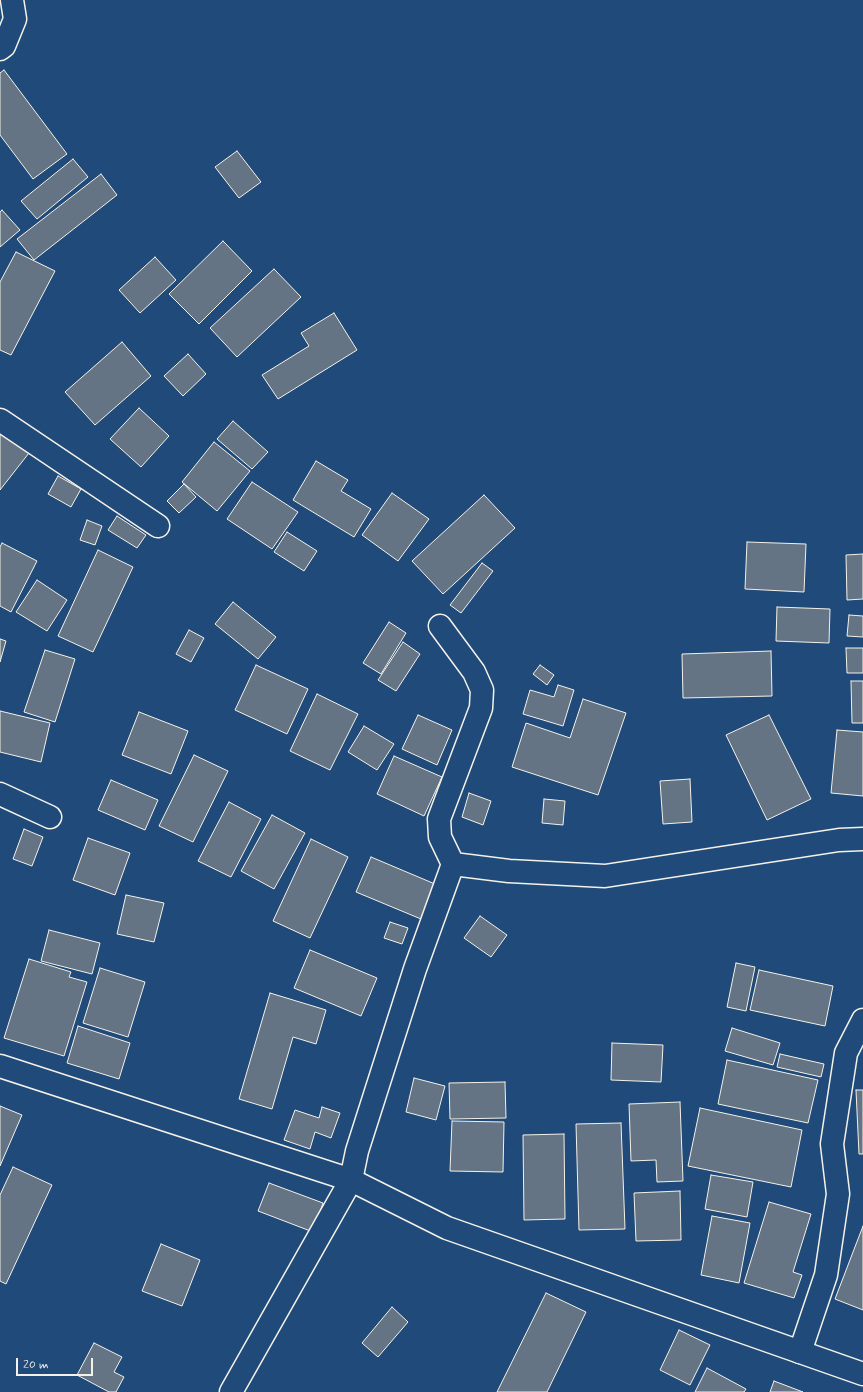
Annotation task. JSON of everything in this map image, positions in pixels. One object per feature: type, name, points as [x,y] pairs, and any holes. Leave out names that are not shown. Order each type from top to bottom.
[{"type":"street","points":[[0,49],[4,46],[15,19],[12,0]]},
{"type":"street","points":[[0,420],[158,526]]},
{"type":"street","points":[[232,1392],[351,1180],[357,1151],[415,969],[453,864],[440,837],[439,819],[480,708],[482,690],[474,672],[440,626]]},
{"type":"street","points":[[0,794],[50,817]]},
{"type":"street","points":[[453,864],[509,871],[606,876],[831,842],[863,839]]},
{"type":"street","points":[[800,1352],[826,1276],[838,1194],[832,1144],[863,1020]]},
{"type":"street","points":[[0,1066],[351,1180],[447,1228],[863,1374]]},
{"type":"building","points":[[4,70],[67,154],[33,179],[0,135],[0,73]]},
{"type":"building","points":[[237,151],[261,182],[239,198],[215,167]]},
{"type":"building","points":[[73,159],[88,177],[37,219],[21,201]]},
{"type":"building","points":[[101,174],[117,195],[34,260],[17,239]]},
{"type":"building","points":[[2,210],[20,230],[0,247],[0,212]]},
{"type":"building","points":[[223,241],[252,271],[199,324],[169,294]]},
{"type":"building","points":[[16,252],[55,271],[11,355],[0,350],[0,282]]},
{"type":"building","points":[[155,257],[176,280],[140,313],[119,290]]},
{"type":"building","points":[[274,269],[301,297],[237,357],[210,328]]},
{"type":"building","points":[[334,313],[357,350],[278,399],[262,375],[309,346],[301,333]]},
{"type":"building","points":[[122,342],[151,376],[95,425],[65,392]]},
{"type":"building","points":[[188,354],[206,374],[183,396],[164,376]]},
{"type":"building","points":[[139,408],[169,436],[141,467],[110,439]]},
{"type":"building","points":[[233,421],[268,452],[252,469],[217,439]]},
{"type":"building","points":[[0,431],[29,453],[0,490]]},
{"type":"building","points":[[214,442],[250,471],[217,511],[182,482]]},
{"type":"building","points":[[316,461],[348,480],[341,491],[371,509],[354,537],[293,500]]},
{"type":"building","points":[[58,476],[81,489],[71,507],[48,494]]},
{"type":"building","points":[[252,482],[298,512],[272,549],[227,519]]},
{"type":"building","points":[[184,484],[196,497],[179,513],[167,501]]},
{"type":"building","points":[[392,493],[429,519],[398,561],[362,535]]},
{"type":"building","points":[[484,495],[515,528],[443,594],[412,561]]},
{"type":"building","points":[[117,516],[146,535],[137,548],[108,530]]},
{"type":"building","points":[[87,520],[102,526],[95,545],[80,540]]},
{"type":"building","points":[[287,532],[317,551],[304,571],[274,552]]},
{"type":"building","points":[[747,542],[806,544],[804,592],[745,589]]},
{"type":"building","points":[[2,543],[37,561],[11,612],[0,606],[0,547]]},
{"type":"building","points":[[98,550],[133,567],[93,652],[58,636]]},
{"type":"building","points":[[863,554],[863,599],[847,600],[846,555]]},
{"type":"building","points":[[482,563],[493,571],[461,613],[450,605]]},
{"type":"building","points":[[37,580],[67,600],[47,631],[16,612]]},
{"type":"building","points":[[233,602],[276,637],[258,659],[215,624]]},
{"type":"building","points":[[777,607],[830,609],[829,643],[776,641]]},
{"type":"building","points":[[849,615],[863,616],[863,637],[847,636]]},
{"type":"building","points":[[389,622],[406,633],[381,674],[363,663]]},
{"type":"building","points":[[189,630],[204,638],[191,662],[176,654]]},
{"type":"building","points":[[0,639],[6,641],[0,662]]},
{"type":"building","points":[[403,642],[420,654],[396,691],[378,680]]},
{"type":"building","points":[[846,648],[863,648],[863,673],[847,673]]},
{"type":"building","points":[[45,650],[75,659],[55,722],[24,712]]},
{"type":"building","points":[[771,651],[772,696],[683,698],[682,654]]},
{"type":"building","points":[[256,665],[308,689],[287,734],[235,710]]},
{"type":"building","points":[[540,665],[554,675],[547,685],[533,674]]},
{"type":"building","points":[[851,681],[863,681],[863,723],[852,723]]},
{"type":"building","points":[[558,685],[574,690],[563,726],[523,714],[530,690],[554,697]]},
{"type":"building","points":[[317,694],[358,714],[330,770],[290,751]]},
{"type":"building","points":[[583,699],[626,713],[598,795],[512,767],[526,723],[570,738]]},
{"type":"building","points":[[0,711],[50,723],[41,762],[0,752]]},
{"type":"building","points":[[139,712],[188,731],[171,774],[122,755]]},
{"type":"building","points":[[418,715],[452,730],[437,765],[402,749]]},
{"type":"building","points":[[769,715],[811,799],[767,820],[726,735]]},
{"type":"building","points":[[364,726],[394,744],[377,770],[348,752]]},
{"type":"building","points":[[837,730],[863,732],[863,796],[831,793]]},
{"type":"building","points":[[194,755],[228,771],[193,842],[159,826]]},
{"type":"building","points":[[394,756],[442,777],[424,816],[377,794]]},
{"type":"building","points":[[690,779],[692,822],[663,824],[660,781]]},
{"type":"building","points":[[111,780],[158,800],[145,830],[98,810]]},
{"type":"building","points":[[469,793],[491,801],[483,825],[462,817]]},
{"type":"building","points":[[544,799],[565,801],[563,825],[542,823]]},
{"type":"building","points":[[229,802],[261,819],[231,877],[198,861]]},
{"type":"building","points":[[272,815],[305,833],[274,889],[241,871]]},
{"type":"building","points":[[24,829],[43,837],[32,866],[13,859]]},
{"type":"building","points":[[88,838],[130,853],[115,895],[73,880]]},
{"type":"building","points":[[311,839],[348,857],[310,938],[273,921]]},
{"type":"building","points":[[371,857],[435,884],[421,919],[356,892]]},
{"type":"building","points":[[126,895],[164,903],[154,942],[117,934]]},
{"type":"building","points":[[480,916],[507,935],[491,957],[464,938]]},
{"type":"building","points":[[390,922],[408,928],[402,944],[384,938]]},
{"type":"building","points":[[49,930],[100,943],[92,974],[41,961]]},
{"type":"building","points":[[310,950],[377,978],[361,1016],[294,988]]},
{"type":"building","points":[[29,959],[71,972],[69,977],[87,982],[64,1056],[4,1038]]},
{"type":"building","points":[[736,963],[755,967],[746,1011],[727,1007]]},
{"type":"building","points":[[100,968],[145,982],[128,1037],[83,1023]]},
{"type":"building","points":[[759,970],[833,986],[825,1026],[750,1010]]},
{"type":"building","points":[[270,993],[326,1010],[316,1044],[293,1037],[272,1109],[239,1099]]},
{"type":"building","points":[[78,1026],[130,1043],[119,1079],[67,1063]]},
{"type":"building","points":[[732,1028],[780,1043],[773,1065],[725,1051]]},
{"type":"building","points":[[612,1043],[663,1045],[661,1082],[611,1080]]},
{"type":"building","points":[[780,1054],[824,1064],[821,1077],[777,1067]]},
{"type":"building","points":[[727,1060],[818,1080],[808,1123],[718,1104]]},
{"type":"building","points":[[414,1078],[445,1086],[436,1120],[406,1112]]},
{"type":"building","points":[[505,1082],[506,1118],[450,1119],[449,1083]]},
{"type":"building","points":[[856,1090],[863,1090],[863,1154],[859,1154]]},
{"type":"building","points":[[680,1102],[683,1181],[657,1182],[656,1160],[631,1161],[629,1104]]},
{"type":"building","points":[[0,1106],[22,1115],[0,1166]]},
{"type":"building","points":[[322,1107],[340,1113],[331,1138],[315,1132],[310,1149],[284,1140],[295,1110],[319,1118]]},
{"type":"building","points":[[700,1108],[802,1130],[791,1187],[688,1166]]},
{"type":"building","points":[[452,1121],[504,1122],[503,1172],[450,1171]]},
{"type":"building","points":[[621,1123],[625,1229],[579,1230],[576,1124]]},
{"type":"building","points":[[564,1134],[565,1219],[524,1220],[523,1135]]},
{"type":"building","points":[[13,1167],[52,1185],[6,1284],[0,1281],[0,1195]]},
{"type":"building","points":[[711,1175],[753,1182],[747,1217],[705,1209]]},
{"type":"building","points":[[269,1183],[323,1203],[313,1232],[258,1211]]},
{"type":"building","points":[[680,1191],[681,1240],[636,1241],[634,1193]]},
{"type":"building","points":[[769,1202],[811,1214],[793,1272],[802,1275],[794,1298],[744,1283]]},
{"type":"building","points":[[712,1216],[750,1223],[739,1283],[701,1275]]},
{"type":"building","points":[[863,1226],[863,1310],[835,1299]]},
{"type":"building","points":[[161,1244],[200,1260],[182,1306],[142,1291]]},
{"type":"building","points":[[546,1293],[586,1312],[547,1392],[497,1392]]},
{"type":"building","points":[[392,1307],[408,1322],[378,1357],[362,1343]]},
{"type":"building","points":[[679,1330],[710,1345],[690,1385],[660,1370]]},
{"type":"building","points":[[94,1343],[122,1357],[114,1372],[124,1377],[116,1392],[109,1392],[77,1375]]},
{"type":"building","points":[[707,1368],[746,1389],[744,1392],[695,1392]]},
{"type":"building","points":[[774,1381],[803,1392],[770,1392]]}]
